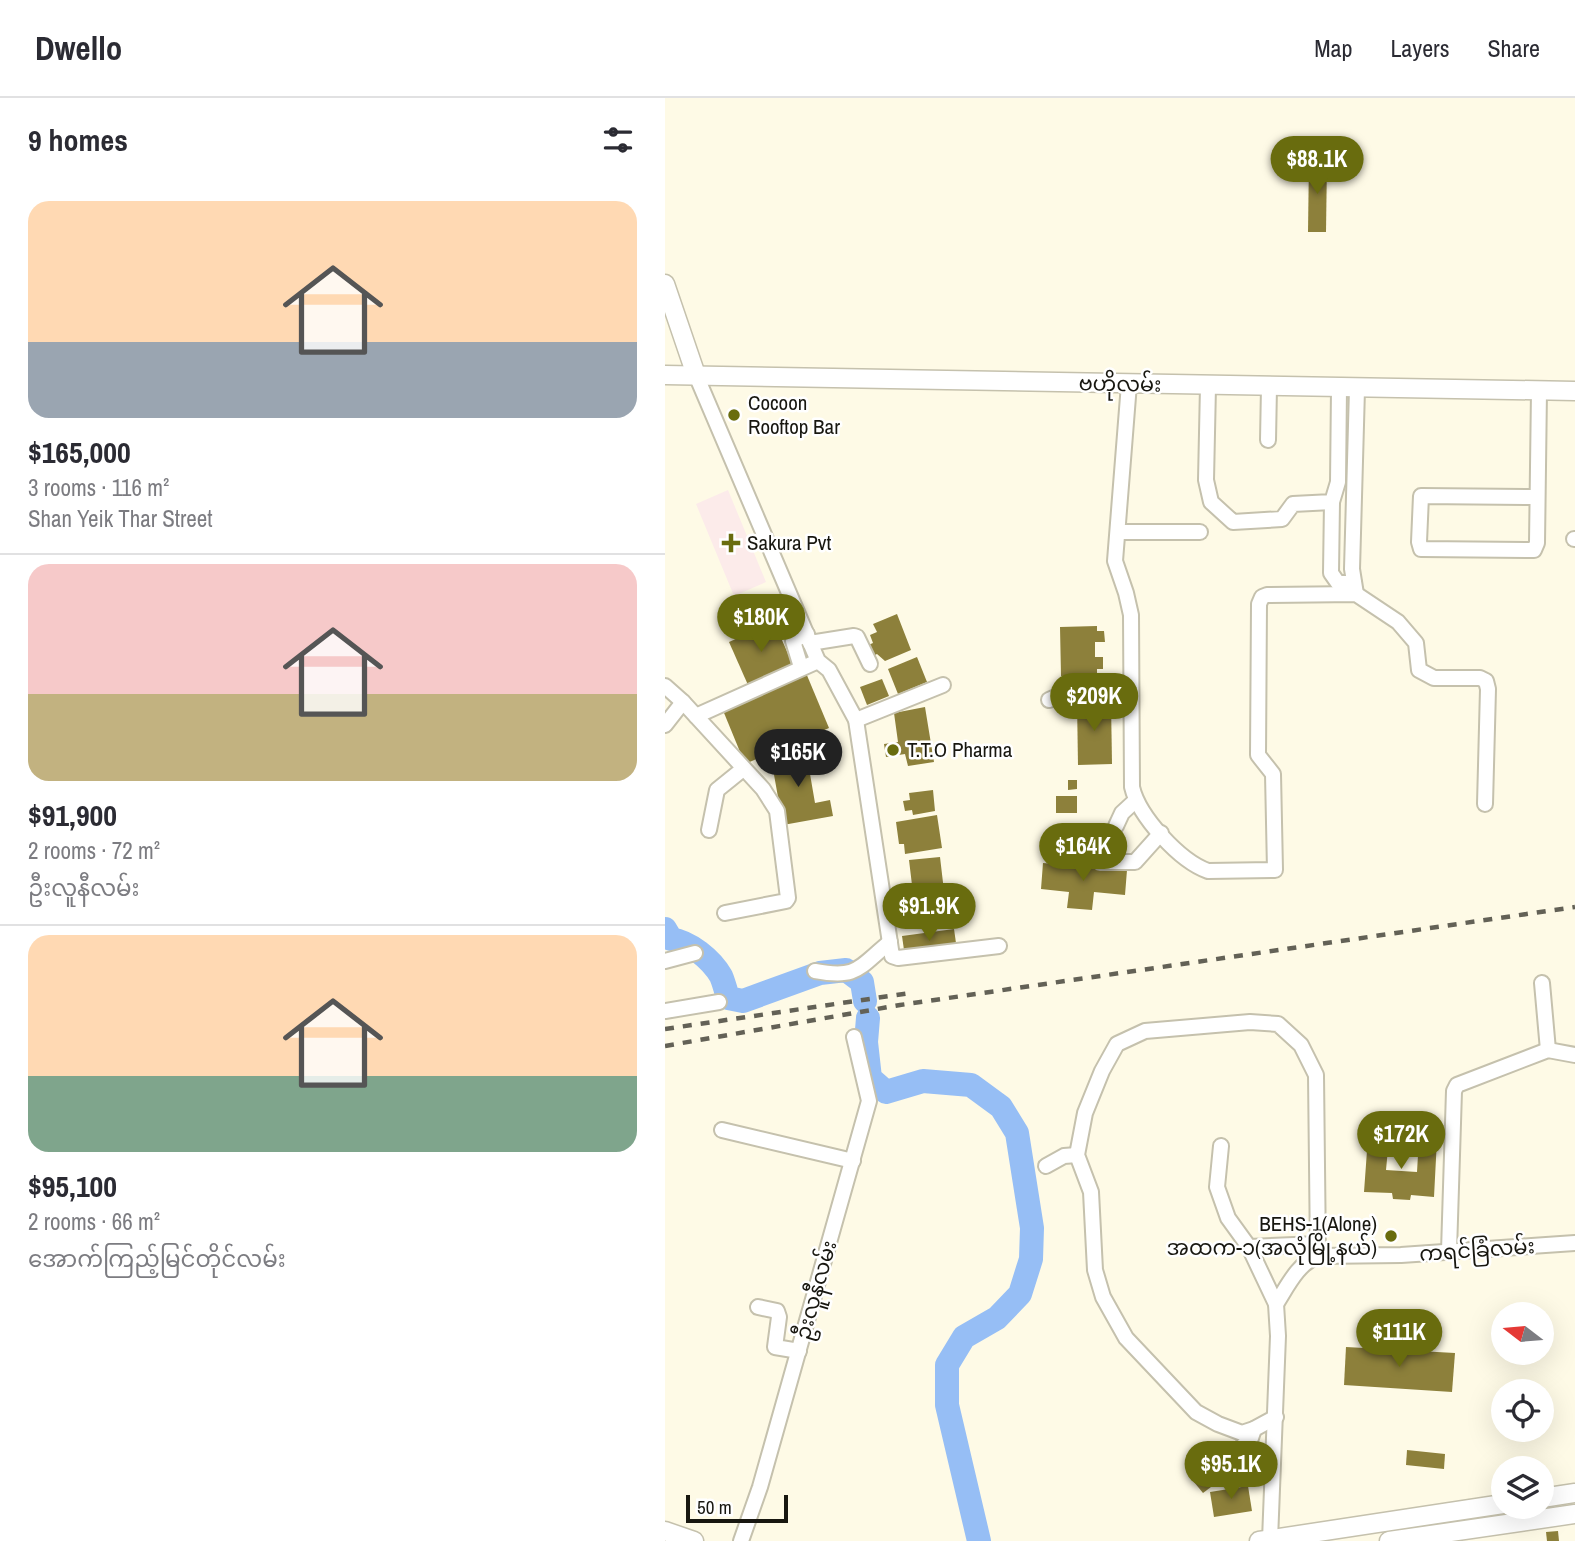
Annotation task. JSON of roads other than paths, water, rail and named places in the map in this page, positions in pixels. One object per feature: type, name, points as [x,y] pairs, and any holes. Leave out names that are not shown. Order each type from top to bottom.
[{"type":"main road","points":[[665,284],[696,375]]},
{"type":"main road","name":"ဗဟိုလမ်း","points":[[665,375],[1575,391]]},
{"type":"main road","points":[[1554,1496],[1575,1493]]},
{"type":"main road","points":[[1264,1540],[1322,1537],[1491,1506]]},
{"type":"main road","points":[[1389,1541],[1575,1514]]},
{"type":"main road","points":[[665,1531],[694,1541]]},
{"type":"street","points":[[696,375],[818,661],[829,670],[856,720],[892,956],[898,958],[999,946]]},
{"type":"street","points":[[1129,384],[1115,561],[1131,615],[1132,787],[1135,801],[1142,812],[1191,863],[1208,871],[1275,870],[1273,774],[1258,755],[1259,604],[1262,597],[1268,594],[1355,589]]},
{"type":"street","points":[[1208,386],[1206,480],[1211,502],[1233,522],[1282,519],[1293,504],[1332,502]]},
{"type":"street","points":[[1268,440],[1269,387]]},
{"type":"street","points":[[1348,389],[1338,482],[1332,502],[1331,573],[1338,583],[1355,589],[1398,622],[1416,643],[1419,670],[1434,678],[1480,678],[1486,681],[1485,804]]},
{"type":"street","points":[[1348,389],[1352,569],[1355,589]]},
{"type":"street","points":[[1537,497],[1421,496],[1421,549],[1514,552],[1534,550],[1537,543],[1539,391]]},
{"type":"street","points":[[1118,532],[1200,532]]},
{"type":"street","points":[[801,667],[793,641],[796,638],[857,637],[870,664]]},
{"type":"street","points":[[697,716],[818,661]]},
{"type":"street","points":[[1049,700],[1078,687],[1130,684]]},
{"type":"street","points":[[856,720],[943,685]]},
{"type":"street","points":[[665,686],[697,716],[763,789],[776,811],[789,893],[786,901],[725,913]]},
{"type":"street","points":[[665,725],[683,702]]},
{"type":"street","points":[[709,830],[717,790],[743,769]]},
{"type":"street","points":[[1116,826],[1122,813],[1135,801]]},
{"type":"street","points":[[1100,862],[1135,862],[1161,834]]},
{"type":"street","points":[[815,971],[836,975],[853,973],[890,942]]},
{"type":"street","points":[[665,961],[695,953]]},
{"type":"street","points":[[1542,983],[1548,1050]]},
{"type":"street","points":[[665,1011],[719,1002]]},
{"type":"street","points":[[1276,1304],[1305,1263],[1318,1250],[1316,1075],[1301,1045],[1279,1024],[1250,1023],[1145,1031],[1117,1044],[1102,1071],[1086,1113],[1077,1155],[1091,1192],[1095,1270],[1103,1297],[1126,1338],[1196,1412],[1242,1433],[1276,1417]]},
{"type":"street","name":"ဦးလူနီလမ်း","points":[[741,1541],[760,1487],[869,1101],[854,1037]]},
{"type":"street","points":[[1449,1251],[1454,1091],[1457,1085],[1548,1050],[1575,1055]]},
{"type":"street","points":[[722,1130],[853,1161]]},
{"type":"street","points":[[1221,1146],[1217,1187],[1228,1218],[1249,1247],[1276,1304],[1279,1336],[1276,1417],[1264,1540]]},
{"type":"street","points":[[1047,1166],[1065,1156],[1077,1155]]},
{"type":"street","name":"ကရင်ခြံလမ်း","points":[[1249,1247],[1401,1255],[1575,1243]]},
{"type":"street","points":[[758,1307],[776,1311],[779,1317],[775,1347],[799,1351]]},
{"type":"street","points":[[1226,1462],[1251,1438],[1254,1429]]},
{"type":"waterway","points":[[665,929],[671,939],[693,948],[712,963],[721,976],[728,998],[743,1001],[820,973],[846,970],[862,982],[865,1001]]},
{"type":"waterway","points":[[868,1018],[866,1042],[870,1078],[886,1092],[923,1081],[971,1085],[1001,1107],[1017,1133],[1032,1228],[1031,1259],[1020,1294],[997,1318],[964,1337],[947,1365],[947,1405],[979,1541]]},
{"type":"railway","points":[[665,1046],[900,1005],[1575,907]]},
{"type":"railway","points":[[665,1029],[910,993]]},
{"type":"place","name":"Cocoon Rooftop Bar","points":[[734,415]]},
{"type":"place","name":"Sakura Pvt","points":[[731,543]]},
{"type":"place","name":"T.T.O Pharma","points":[[893,750]]},
{"type":"place","name":"BEHS-1(Alone) အထက-၁(အလုံမြို့နယ်)","points":[[1391,1236]]}]
